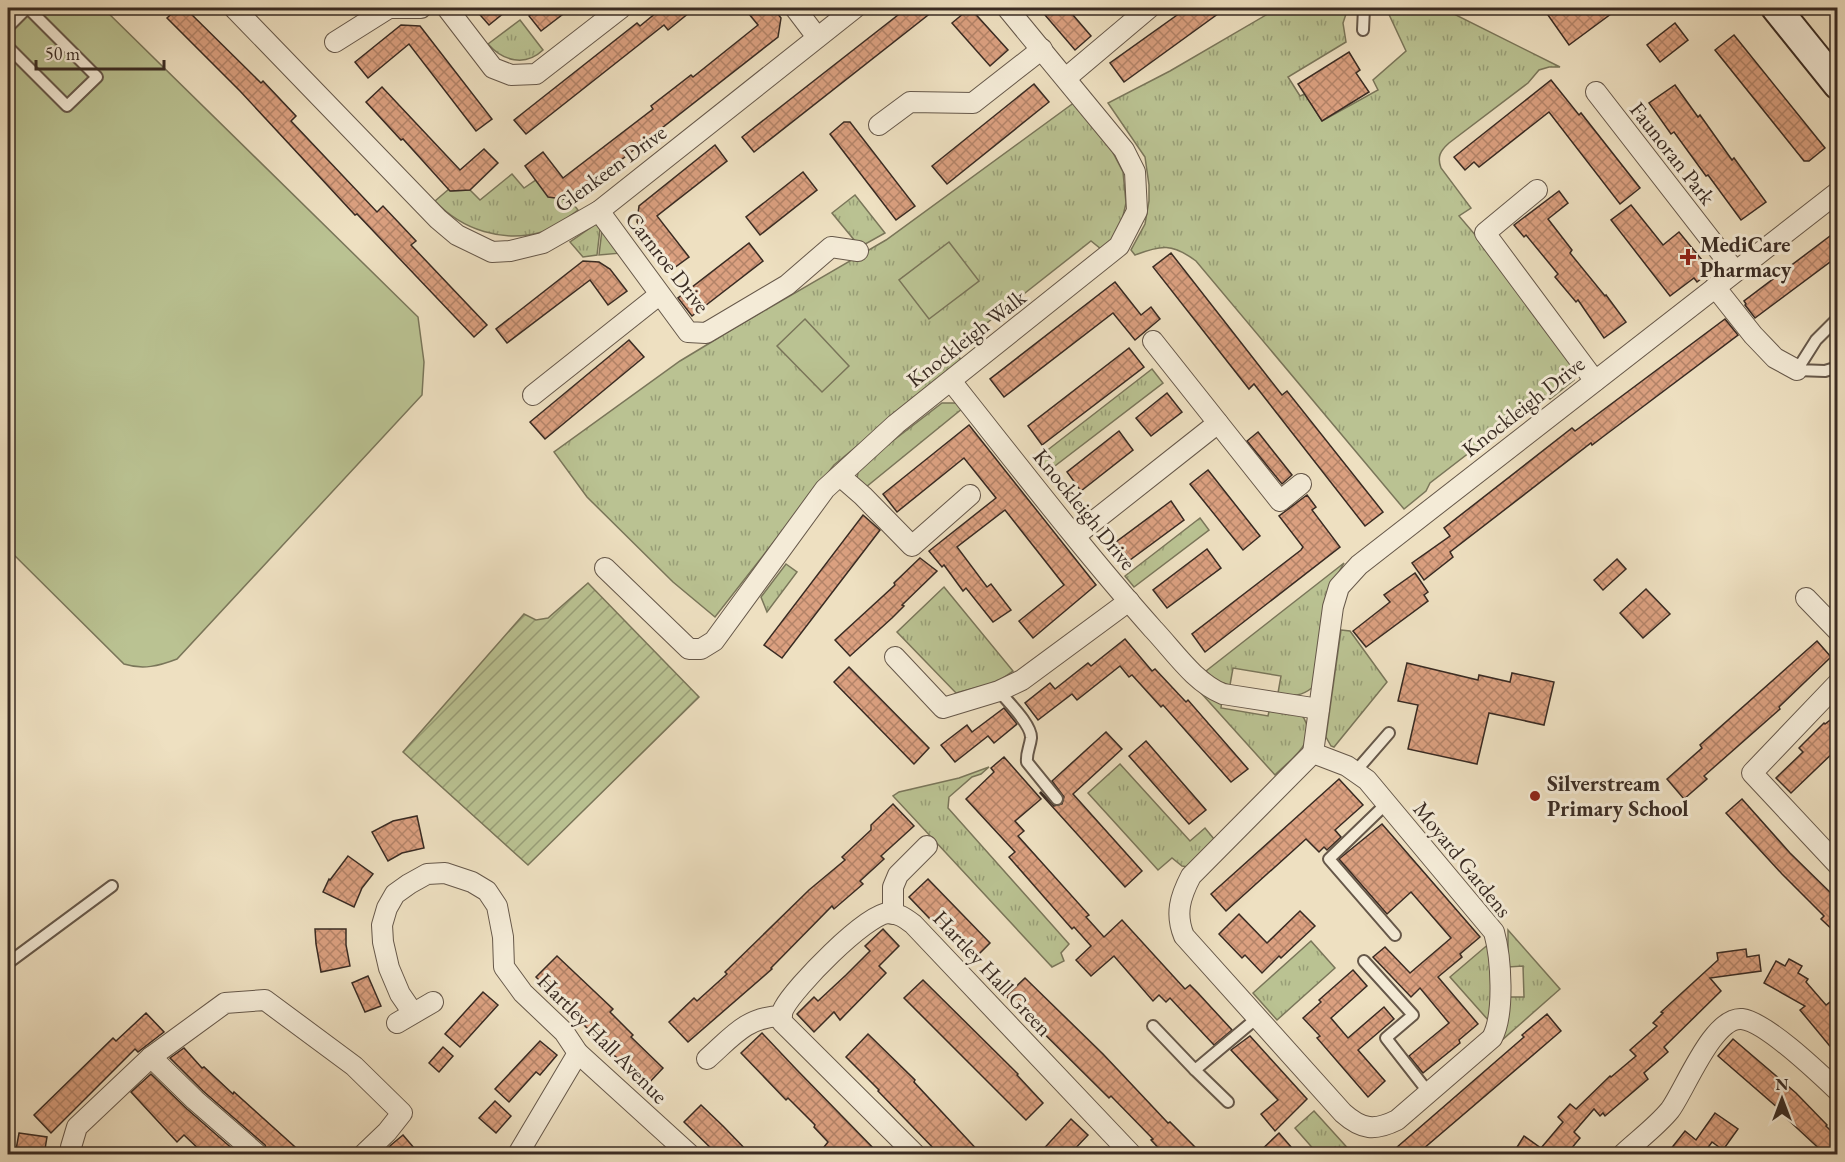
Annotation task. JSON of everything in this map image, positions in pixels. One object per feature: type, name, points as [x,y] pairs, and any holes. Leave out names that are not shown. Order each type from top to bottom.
[{"type":"main road","points":[[1776,8],[1838,85]]},
{"type":"street","name":"Glenkeen Drive","points":[[234,8],[430,211],[457,235],[492,252],[510,251],[543,243],[599,211],[855,8]]},
{"type":"street","points":[[335,42],[390,8],[421,8]]},
{"type":"street","points":[[447,8],[493,68],[512,75],[536,74],[621,8]]},
{"type":"street","points":[[795,8],[817,37]]},
{"type":"street","name":"Knockleigh Walk","points":[[605,568],[689,649],[701,650],[714,642],[825,489],[896,424],[1119,246],[1137,211],[1135,172],[1124,150],[1007,8]]},
{"type":"street","points":[[1066,78],[1149,8]]},
{"type":"street","points":[[879,125],[910,102],[973,103],[1042,49]]},
{"type":"street","name":"Faunoran Park","points":[[1596,92],[1735,271]]},
{"type":"street","points":[[1537,189],[1485,233],[1595,381]]},
{"type":"street","name":"Knockleigh Drive","points":[[1313,753],[1333,607],[1339,587],[1359,565],[1838,192]]},
{"type":"street","name":"Carnroe Drive","points":[[599,211],[688,332],[706,333],[787,285],[831,247],[858,251]]},
{"type":"street","points":[[1715,287],[1753,335],[1775,358],[1797,370]]},
{"type":"street","points":[[533,395],[659,295]]},
{"type":"street","points":[[1153,341],[1280,501],[1300,484]]},
{"type":"street","name":"Knockleigh Drive","points":[[951,381],[1075,536],[1196,677],[1215,691],[1246,699],[1318,710]]},
{"type":"street","points":[[1075,536],[1218,423]]},
{"type":"street","points":[[840,476],[912,546],[970,495]]},
{"type":"street","points":[[1806,598],[1838,631]]},
{"type":"street","points":[[895,657],[943,708],[999,691],[1022,680],[1129,601]]},
{"type":"street","points":[[1838,683],[1752,773],[1838,865]]},
{"type":"street","name":"Moyard Gardens","points":[[1313,753],[1347,766],[1367,780],[1494,932],[1498,946],[1499,1008],[1497,1029],[1492,1038],[1397,1120],[1382,1127],[1369,1127],[1353,1122],[1343,1113],[1184,936],[1179,923],[1179,905],[1183,890],[1191,876],[1313,753]]},
{"type":"street","points":[[915,1155],[782,1022],[781,1016],[790,1000],[814,970],[833,952],[874,918],[887,913],[894,914],[893,887],[898,875],[927,846]]},
{"type":"street","name":"Hartley Hall Avenue","points":[[433,1002],[405,1018],[400,994],[389,968],[382,925],[387,908],[395,894],[427,874],[446,873],[472,882],[488,891],[497,906],[503,937],[504,967],[523,993],[564,1032],[578,1053],[689,1155]]},
{"type":"street","name":"Hartley Hall Green","points":[[894,914],[901,915],[913,924],[1120,1151]]},
{"type":"street","points":[[71,1155],[77,1127],[151,1058],[225,1003],[265,1000],[354,1066],[402,1113],[364,1155]]},
{"type":"street","points":[[707,1059],[743,1026],[753,1020],[781,1016]]},
{"type":"street","points":[[1623,1155],[1670,1110],[1693,1067],[1723,1028],[1732,1020],[1749,1021],[1778,1039],[1838,1091]]},
{"type":"street","points":[[518,1155],[578,1053]]},
{"type":"street","points":[[151,1058],[257,1155]]},
{"type":"lane","points":[[8,27],[27,8],[97,77],[67,106],[8,47]]},
{"type":"lane","points":[[1362,30],[1364,8]]},
{"type":"lane","points":[[1797,370],[1816,340],[1838,318]]},
{"type":"lane","points":[[1797,370],[1826,371],[1838,367]]},
{"type":"lane","points":[[999,691],[1030,729],[1027,762],[1057,799]]},
{"type":"lane","points":[[1355,772],[1389,733]]},
{"type":"lane","points":[[1386,803],[1329,859],[1395,935]]},
{"type":"lane","points":[[8,963],[112,886]]},
{"type":"lane","points":[[1364,961],[1413,1015],[1386,1038],[1429,1093]]},
{"type":"lane","points":[[1196,1070],[1257,1018]]},
{"type":"lane","points":[[1153,1026],[1228,1102]]},
{"type":"green space","points":[[8,8],[103,8],[418,317],[424,362],[422,395],[177,659],[157,665],[138,667],[124,664],[8,549]]},
{"type":"green space","points":[[1278,8],[1348,8],[1343,23],[1346,42],[1288,77],[1300,96],[1305,94],[1322,121],[1378,90],[1373,80],[1406,51],[1386,8],[1442,8],[1560,67],[1539,70],[1528,83],[1449,143],[1441,152],[1439,161],[1441,168],[1471,208],[1459,216],[1511,277],[1576,369],[1574,380],[1550,399],[1544,395],[1430,483],[1426,491],[1404,509],[1196,261],[1173,249],[1152,249],[1135,255],[1131,250],[1145,224],[1149,201],[1145,157],[1108,103],[1170,71]]},
{"type":"green space","points":[[520,20],[543,50],[529,59],[514,60],[500,54],[488,44]]},
{"type":"green space","points":[[1075,102],[1111,149],[1123,172],[1126,203],[1121,225],[1115,236],[1101,249],[1091,241],[954,349],[961,360],[834,465],[715,617],[673,582],[587,497],[554,452],[680,361],[886,240]]},
{"type":"green space","points":[[512,174],[524,188],[536,180],[570,200],[578,210],[542,232],[513,236],[498,235],[470,226],[458,220],[435,201],[449,189],[451,191],[470,190],[480,200]]},
{"type":"green space","points":[[855,195],[885,233],[860,247],[832,213]]},
{"type":"green space","points":[[596,224],[600,229],[597,255],[583,257],[570,242]]},
{"type":"green space","points":[[602,230],[622,253],[599,255]]},
{"type":"green space","points":[[949,242],[979,281],[929,319],[899,280]]},
{"type":"green space","points":[[805,319],[849,366],[822,392],[777,346]]},
{"type":"green space","points":[[1152,369],[1163,383],[1047,472],[1036,459]]},
{"type":"green space","points":[[942,403],[957,403],[963,408],[866,487],[857,478],[859,467]]},
{"type":"green space","points":[[1200,518],[1209,530],[1134,587],[1125,576]]},
{"type":"green space","points":[[1344,563],[1330,588],[1313,687],[1301,694],[1288,695],[1278,693],[1281,676],[1233,668],[1230,685],[1216,681],[1206,671]]},
{"type":"green space","points":[[786,564],[797,572],[767,612],[761,597]]},
{"type":"green space","points":[[588,583],[699,697],[528,865],[403,752],[524,614],[536,620],[548,618]]},
{"type":"green space","points":[[944,587],[1013,671],[997,682],[956,693],[897,632]]},
{"type":"green space","points":[[1341,630],[1350,631],[1387,682],[1334,747],[1326,737]]},
{"type":"green space","points":[[1192,683],[1222,699],[1221,708],[1268,716],[1270,707],[1301,714],[1308,732],[1302,748],[1275,775]]},
{"type":"green space","points":[[1120,764],[1190,841],[1205,828],[1214,839],[1188,867],[1182,866],[1172,858],[1158,870],[1088,793]]},
{"type":"green space","points":[[989,767],[981,774],[972,777],[949,797],[948,808],[1069,944],[1061,953],[1064,961],[1052,967],[893,796],[899,792],[959,778]]},
{"type":"green space","points":[[1508,930],[1560,989],[1502,1040],[1510,997],[1524,997],[1523,966],[1508,967]]},
{"type":"green space","points":[[1311,941],[1335,968],[1277,1020],[1253,993]]},
{"type":"green space","points":[[1491,942],[1493,1012],[1489,1021],[1450,977]]},
{"type":"green space","points":[[1314,1111],[1353,1154],[1319,1154],[1316,1152],[1295,1128]]},
{"type":"building","points":[[178,8],[185,8],[261,83],[263,81],[296,116],[291,121],[377,212],[383,206],[416,241],[411,245],[487,325],[474,337],[357,214],[355,215],[240,91],[167,18]]},
{"type":"building","points":[[474,8],[510,8],[489,25]]},
{"type":"building","points":[[540,8],[571,8],[541,31],[529,16]]},
{"type":"building","points":[[662,8],[695,8],[668,30],[664,25],[526,134],[514,120],[637,23],[640,26]]},
{"type":"building","points":[[744,8],[773,8],[781,18],[778,37],[570,200],[548,197],[525,166],[543,152],[563,178],[653,109],[651,106],[691,75],[693,77],[758,25]]},
{"type":"building","points":[[907,8],[937,8],[754,152],[742,137]]},
{"type":"building","points":[[970,8],[1008,50],[990,66],[952,23]]},
{"type":"building","points":[[1039,8],[1067,8],[1091,36],[1075,50]]},
{"type":"building","points":[[1187,8],[1226,8],[1124,82],[1110,63]]},
{"type":"building","points":[[1543,8],[1619,8],[1569,45]]},
{"type":"building","points":[[1675,23],[1688,40],[1660,62],[1647,45]]},
{"type":"building","points":[[401,25],[420,26],[492,119],[476,131],[409,44],[368,78],[355,62]]},
{"type":"building","points":[[1734,35],[1825,148],[1809,161],[1804,161],[1715,50]]},
{"type":"building","points":[[1349,52],[1360,70],[1356,73],[1369,92],[1322,121],[1298,84]]},
{"type":"building","points":[[1551,80],[1579,115],[1581,113],[1640,188],[1620,204],[1549,112],[1479,167],[1474,162],[1465,170],[1454,157]]},
{"type":"building","points":[[1034,84],[1049,102],[947,184],[932,166]]},
{"type":"building","points":[[1675,85],[1766,202],[1741,220],[1708,175],[1706,176],[1674,132],[1671,134],[1649,103]]},
{"type":"building","points":[[382,87],[460,170],[484,149],[498,163],[470,190],[450,191],[366,102]]},
{"type":"building","points":[[844,122],[850,122],[915,206],[896,220],[830,134]]},
{"type":"building","points":[[715,145],[727,161],[657,216],[689,257],[674,268],[637,222],[639,206]]},
{"type":"building","points":[[803,172],[817,190],[760,235],[746,217]]},
{"type":"building","points":[[1559,191],[1568,203],[1548,219],[1572,250],[1570,253],[1626,322],[1604,338],[1578,300],[1576,302],[1555,277],[1558,274],[1526,235],[1524,237],[1514,225]]},
{"type":"building","points":[[1631,205],[1663,245],[1679,232],[1711,271],[1697,282],[1694,278],[1670,296],[1611,220]]},
{"type":"building","points":[[1830,236],[1838,246],[1838,256],[1755,318],[1744,301]]},
{"type":"building","points":[[749,243],[763,261],[692,316],[678,298]]},
{"type":"building","points":[[1171,253],[1282,395],[1287,391],[1383,512],[1365,526],[1254,384],[1249,389],[1153,267]]},
{"type":"building","points":[[583,261],[599,262],[610,269],[627,291],[608,305],[590,280],[507,343],[496,329]]},
{"type":"building","points":[[1115,282],[1141,315],[1151,307],[1160,319],[1135,340],[1113,313],[1004,397],[990,379]]},
{"type":"building","points":[[1725,319],[1738,335],[1592,445],[1591,443],[1450,552],[1453,557],[1424,580],[1412,563],[1450,536],[1444,528],[1572,428],[1575,431]]},
{"type":"building","points":[[629,340],[644,357],[545,439],[530,422]]},
{"type":"building","points":[[1129,348],[1144,367],[1042,445],[1028,426]]},
{"type":"building","points":[[1167,393],[1182,412],[1151,436],[1136,418]]},
{"type":"building","points":[[969,425],[1096,585],[1033,638],[1019,621],[1064,585],[1005,510],[957,547],[987,587],[991,584],[1011,610],[993,622],[966,588],[963,591],[944,565],[942,567],[929,551],[996,498],[964,458],[897,512],[883,494]]},
{"type":"building","points":[[1119,431],[1133,450],[1081,491],[1067,472]]},
{"type":"building","points":[[1258,432],[1292,475],[1282,484],[1247,441]]},
{"type":"building","points":[[1208,470],[1260,536],[1243,550],[1190,484]]},
{"type":"building","points":[[1307,495],[1316,507],[1312,510],[1340,547],[1205,652],[1192,634],[1303,547],[1279,516]]},
{"type":"building","points":[[1171,501],[1184,520],[1130,560],[1116,542]]},
{"type":"building","points":[[863,515],[880,530],[782,658],[764,645]]},
{"type":"building","points":[[1207,549],[1221,568],[1167,608],[1153,590]]},
{"type":"building","points":[[920,558],[937,571],[892,618],[850,656],[835,640],[895,585],[894,583]]},
{"type":"building","points":[[1617,559],[1626,569],[1603,590],[1594,580]]},
{"type":"building","points":[[1415,573],[1428,592],[1424,595],[1428,601],[1366,647],[1353,631],[1390,602],[1384,595]]},
{"type":"building","points":[[1646,589],[1670,614],[1643,638],[1620,613]]},
{"type":"building","points":[[1125,639],[1152,671],[1155,669],[1186,702],[1188,700],[1248,769],[1231,782],[1163,705],[1161,707],[1132,675],[1129,677],[1120,666],[1077,700],[1072,694],[1038,720],[1025,703],[1050,683],[1055,689],[1088,663],[1091,666]]},
{"type":"building","points":[[1817,641],[1831,657],[1779,707],[1780,709],[1704,776],[1707,779],[1684,799],[1667,779],[1702,748],[1700,745]]},
{"type":"building","points":[[1407,663],[1478,680],[1479,675],[1510,682],[1512,673],[1554,682],[1544,725],[1489,713],[1477,764],[1408,749],[1418,705],[1398,701]]},
{"type":"building","points":[[849,667],[929,748],[914,764],[834,682]]},
{"type":"building","points":[[1004,708],[1017,724],[994,743],[988,736],[955,762],[941,745],[967,725],[972,732]]},
{"type":"building","points":[[1838,714],[1838,748],[1791,793],[1776,778],[1803,752],[1799,748],[1824,723]]},
{"type":"building","points":[[1106,732],[1122,749],[1073,794],[1142,871],[1125,887],[1040,793],[1054,806],[1062,804],[1064,797],[1052,781]]},
{"type":"building","points":[[1146,741],[1206,810],[1189,824],[1129,756]]},
{"type":"building","points":[[1004,757],[1041,799],[1015,821],[1024,831],[1018,836],[1089,915],[1086,917],[1104,937],[1122,920],[1185,989],[1190,985],[1198,993],[1232,1030],[1214,1045],[1170,998],[1166,1002],[1159,995],[1153,1001],[1114,956],[1091,976],[1076,960],[1091,946],[1074,927],[1072,929],[1009,857],[1015,852],[966,799],[994,772],[991,768]]},
{"type":"building","points":[[1339,779],[1363,805],[1335,830],[1341,837],[1327,850],[1324,847],[1319,852],[1306,839],[1226,911],[1211,894]]},
{"type":"building","points":[[1742,799],[1790,853],[1838,900],[1838,935],[1821,919],[1824,916],[1726,813]]},
{"type":"building","points":[[893,804],[914,826],[881,856],[884,859],[860,881],[863,884],[834,909],[832,906],[772,969],[688,1042],[669,1022],[694,998],[697,1001],[727,974],[725,972],[809,890],[845,860],[842,857],[871,830],[871,825]]},
{"type":"building","points":[[417,816],[424,848],[402,853],[388,861],[372,832],[393,821]]},
{"type":"building","points":[[1382,824],[1480,937],[1460,954],[1462,957],[1438,977],[1478,1024],[1459,1040],[1460,1043],[1423,1073],[1409,1056],[1449,1023],[1420,988],[1411,997],[1373,957],[1385,947],[1410,973],[1451,938],[1411,892],[1387,914],[1339,859]]},
{"type":"building","points":[[348,856],[373,874],[362,888],[354,907],[323,892],[329,879]]},
{"type":"building","points":[[928,879],[990,943],[971,962],[909,897]]},
{"type":"building","points":[[1300,911],[1315,926],[1262,973],[1245,955],[1242,958],[1219,934],[1239,914],[1267,943]]},
{"type":"building","points":[[315,929],[346,929],[350,966],[321,972]]},
{"type":"building","points":[[883,929],[899,946],[879,966],[886,973],[840,1020],[834,1012],[814,1032],[797,1014],[814,997],[818,1001],[846,975],[870,951],[865,946]]},
{"type":"building","points":[[1746,949],[1747,957],[1759,955],[1761,971],[1710,978],[1721,991],[1664,1047],[1668,1052],[1644,1073],[1648,1079],[1605,1116],[1603,1113],[1600,1116],[1594,1109],[1574,1132],[1580,1138],[1566,1155],[1512,1155],[1524,1136],[1541,1148],[1563,1122],[1558,1117],[1570,1104],[1576,1109],[1610,1076],[1636,1056],[1630,1050],[1657,1026],[1653,1023],[1663,1013],[1661,1012],[1718,960],[1717,953]]},
{"type":"building","points":[[557,956],[613,1009],[610,1012],[633,1035],[631,1037],[663,1068],[647,1085],[595,1038],[536,977]]},
{"type":"building","points":[[1789,959],[1802,966],[1798,973],[1808,979],[1806,982],[1826,1005],[1838,996],[1838,1056],[1800,1010],[1805,1006],[1764,983],[1776,961],[1785,966]]},
{"type":"building","points":[[1353,970],[1367,986],[1331,1018],[1348,1038],[1384,1007],[1394,1019],[1358,1050],[1385,1081],[1368,1097],[1317,1038],[1320,1036],[1303,1018],[1321,1002],[1319,1000]]},
{"type":"building","points":[[368,976],[381,1006],[365,1012],[352,983]]},
{"type":"building","points":[[1025,978],[1103,1054],[1168,1123],[1170,1122],[1195,1147],[1188,1155],[1165,1155],[1151,1140],[1153,1139],[1111,1096],[1109,1098],[1006,996]]},
{"type":"building","points":[[923,980],[1018,1074],[1043,1103],[1026,1120],[904,998]]},
{"type":"building","points":[[483,992],[498,1005],[460,1047],[445,1034]]},
{"type":"building","points":[[146,1013],[164,1032],[138,1052],[135,1049],[51,1133],[34,1115],[113,1038],[116,1041]]},
{"type":"building","points":[[1547,1014],[1561,1031],[1416,1155],[1388,1155],[1524,1037],[1522,1035]]},
{"type":"building","points":[[762,1033],[880,1155],[831,1155],[824,1147],[828,1142],[814,1127],[815,1125],[788,1098],[786,1100],[741,1053]]},
{"type":"building","points":[[868,1034],[915,1080],[914,1082],[982,1155],[940,1155],[878,1091],[846,1057]]},
{"type":"building","points":[[1250,1036],[1307,1099],[1275,1131],[1261,1114],[1278,1100],[1231,1050]]},
{"type":"building","points":[[1733,1039],[1796,1093],[1827,1125],[1838,1138],[1838,1155],[1826,1155],[1784,1116],[1786,1115],[1718,1056]]},
{"type":"building","points":[[540,1041],[557,1055],[540,1075],[536,1072],[509,1102],[495,1089]]},
{"type":"building","points":[[443,1047],[453,1056],[439,1072],[429,1063]]},
{"type":"building","points":[[184,1048],[202,1068],[204,1067],[233,1094],[234,1092],[304,1155],[269,1155],[265,1145],[203,1091],[170,1058]]},
{"type":"building","points":[[151,1074],[235,1151],[232,1155],[205,1155],[184,1135],[177,1142],[131,1092]]},
{"type":"building","points":[[495,1101],[511,1116],[496,1133],[479,1118]]},
{"type":"building","points":[[701,1105],[751,1155],[718,1155],[684,1122]]},
{"type":"building","points":[[1715,1113],[1738,1129],[1723,1150],[1712,1142],[1707,1149],[1713,1155],[1666,1155],[1685,1131],[1696,1140]]},
{"type":"building","points":[[1071,1119],[1088,1135],[1069,1155],[1038,1155]]},
{"type":"building","points":[[19,1133],[47,1137],[44,1155],[15,1155]]},
{"type":"building","points":[[1279,1133],[1298,1155],[1256,1155]]},
{"type":"building","points":[[403,1135],[420,1155],[381,1155],[391,1145]]},
{"type":"place","name":"MediCare Pharmacy","points":[[1688,257]]},
{"type":"place","name":"Silverstream Primary School","points":[[1535,796]]}]
